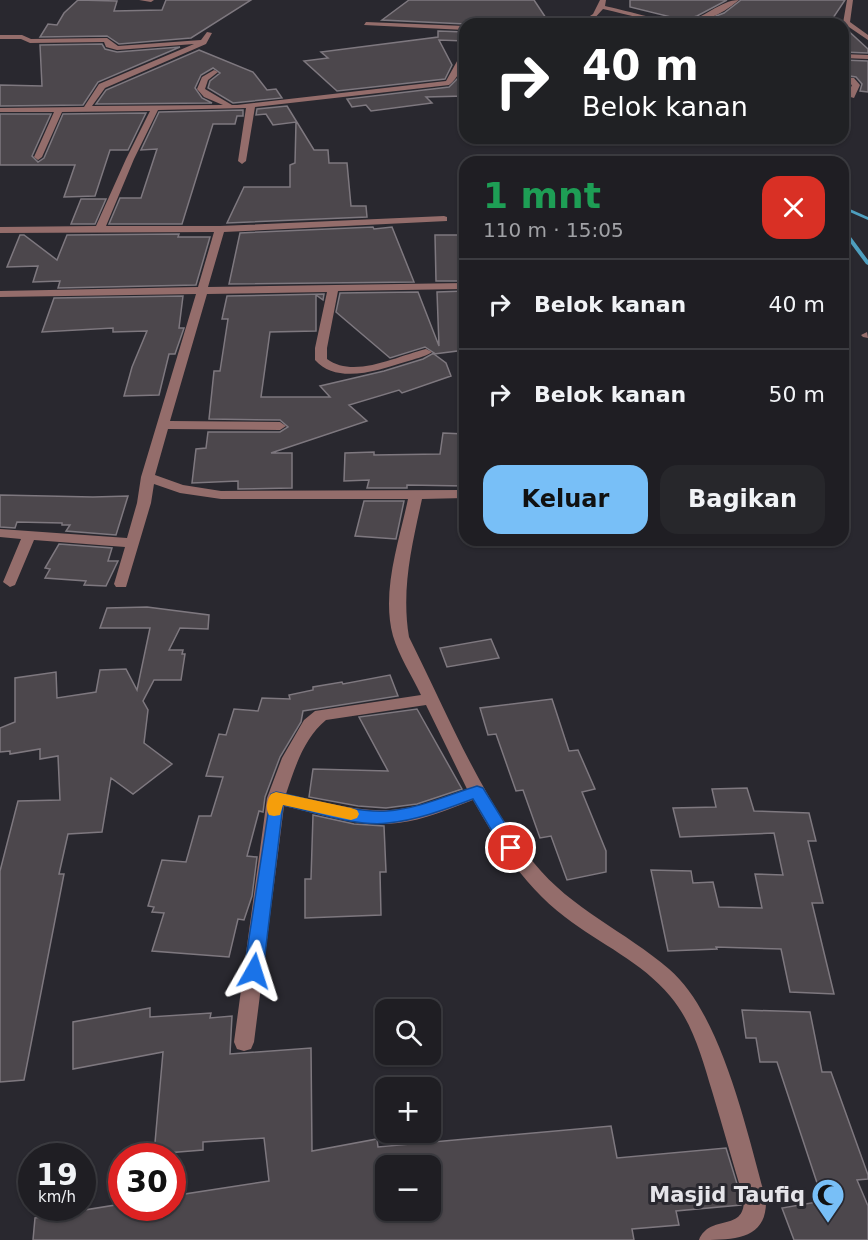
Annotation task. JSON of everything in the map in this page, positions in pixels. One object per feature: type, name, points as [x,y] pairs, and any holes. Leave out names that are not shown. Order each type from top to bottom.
[{"type":"street","points":[[142,0],[151,0]]},
{"type":"street","points":[[700,18],[724,8],[736,0]]},
{"type":"street","points":[[847,18],[850,0]]},
{"type":"street","points":[[593,18],[603,3],[658,18]]},
{"type":"street","points":[[366,24],[459,28]]},
{"type":"street","points":[[849,24],[868,38]]},
{"type":"street","points":[[87,108],[102,86],[143,70],[202,42],[209,33]]},
{"type":"street","points":[[0,37],[22,37],[30,41],[107,40],[109,45],[117,48],[202,42]]},
{"type":"street","points":[[849,56],[868,57]]},
{"type":"street","points":[[0,110],[251,105],[453,83],[459,68]]},
{"type":"street","points":[[214,72],[202,84],[203,92],[237,106]]},
{"type":"street","points":[[849,80],[856,85],[851,96]]},
{"type":"street","points":[[242,161],[251,105]]},
{"type":"street","points":[[100,229],[130,159],[156,107]]},
{"type":"street","points":[[38,157],[59,109]]},
{"type":"street","points":[[0,230],[220,229],[444,219]]},
{"type":"street","points":[[121,584],[148,477],[220,229]]},
{"type":"street","points":[[0,294],[459,286]]},
{"type":"street","points":[[333,289],[321,348],[321,360],[328,366],[341,370],[363,369],[426,352]]},
{"type":"street","points":[[163,425],[280,426]]},
{"type":"street","points":[[148,477],[201,494],[459,494]]},
{"type":"street","points":[[416,495],[400,573],[398,623],[401,637],[477,792],[500,832],[523,864],[547,891],[571,911],[663,974],[689,1005],[706,1039],[756,1208],[755,1217],[749,1225],[711,1240]]},
{"type":"street","points":[[0,533],[133,543]]},
{"type":"street","points":[[10,582],[29,535]]},
{"type":"street","points":[[244,1042],[276,798],[290,758],[315,718],[327,714],[431,699]]},
{"type":"street","points":[[276,798],[369,817],[388,817],[423,810],[477,792]]},
{"type":"building","points":[[78,0],[117,1],[114,11],[162,10],[166,0],[251,0],[191,38],[119,44],[107,36],[40,37],[48,24],[57,25],[64,13]]},
{"type":"building","points":[[409,0],[534,0],[546,18],[459,18],[459,24],[382,20]]},
{"type":"building","points":[[630,0],[727,0],[690,18],[675,18],[630,7]]},
{"type":"building","points":[[741,0],[845,0],[833,18],[711,18],[724,13]]},
{"type":"building","points":[[438,31],[459,32],[459,41],[439,40],[452,65],[445,79],[337,91],[304,61],[328,58],[321,52],[438,37]]},
{"type":"building","points":[[849,32],[868,49],[868,53],[849,52]]},
{"type":"building","points":[[102,44],[105,49],[117,52],[180,47],[98,82],[83,105],[0,106],[0,85],[42,86],[40,45]]},
{"type":"building","points":[[199,50],[253,72],[267,90],[276,89],[282,98],[233,103],[208,88],[210,81],[220,73],[213,68],[201,75],[195,88],[202,98],[212,103],[96,104],[106,90]]},
{"type":"building","points":[[849,60],[868,61],[868,92],[860,91],[862,84],[856,77],[849,76]]},
{"type":"building","points":[[458,78],[459,96],[426,97],[432,103],[371,111],[366,105],[352,107],[347,99],[449,87]]},
{"type":"building","points":[[287,106],[314,150],[328,150],[329,163],[347,163],[351,206],[366,206],[367,217],[227,223],[244,187],[290,187],[290,165],[295,163],[296,122],[273,125],[266,114],[256,115],[257,109]]},
{"type":"building","points":[[243,110],[243,116],[237,116],[235,124],[213,124],[182,224],[109,224],[120,198],[141,198],[157,149],[141,150],[159,112]]},
{"type":"building","points":[[146,113],[128,150],[110,150],[95,196],[64,197],[75,165],[0,165],[0,114],[51,114],[32,156],[38,162],[44,158],[63,114]]},
{"type":"building","points":[[81,199],[106,199],[95,224],[71,224]]},
{"type":"building","points":[[373,227],[374,229],[392,227],[414,282],[229,284],[240,233]]},
{"type":"building","points":[[179,234],[178,237],[210,237],[196,285],[58,288],[60,281],[33,282],[38,266],[7,267],[20,235],[24,235],[57,260],[67,235]]},
{"type":"building","points":[[435,235],[459,235],[459,281],[436,281]]},
{"type":"building","points":[[459,291],[459,351],[434,354],[446,363],[451,376],[402,393],[399,390],[349,405],[367,421],[271,453],[292,453],[292,488],[238,489],[238,481],[192,483],[196,449],[206,448],[208,432],[280,432],[288,427],[280,420],[209,419],[214,371],[220,371],[228,319],[222,319],[227,296],[324,294],[323,300],[316,295],[316,331],[270,332],[261,397],[330,397],[320,386],[384,371],[423,359],[434,353],[425,347],[390,358],[336,312],[340,293],[418,292],[439,346],[437,292]]},
{"type":"building","points":[[183,296],[179,328],[184,328],[175,354],[169,354],[159,395],[124,396],[132,367],[147,331],[113,332],[113,328],[42,332],[54,298]]},
{"type":"building","points":[[443,433],[459,434],[459,486],[407,485],[407,488],[367,488],[369,480],[344,481],[345,453],[440,454]]},
{"type":"building","points":[[0,495],[128,496],[116,535],[66,531],[70,525],[62,525],[62,523],[17,522],[15,528],[0,527]]},
{"type":"building","points":[[364,501],[404,501],[396,539],[355,536]]},
{"type":"building","points":[[59,544],[112,548],[108,561],[118,561],[106,586],[84,585],[86,581],[45,578],[50,569],[45,568]]},
{"type":"building","points":[[147,607],[209,615],[208,629],[180,628],[169,650],[183,650],[182,654],[185,654],[181,680],[154,680],[143,701],[148,710],[144,743],[172,764],[133,794],[111,778],[102,832],[68,834],[59,874],[64,874],[24,1080],[0,1082],[0,871],[18,801],[60,800],[58,756],[40,759],[40,749],[10,754],[10,751],[0,752],[0,728],[15,722],[15,678],[56,672],[57,698],[96,692],[100,670],[126,669],[137,690],[150,628],[100,628],[107,608]]},
{"type":"building","points":[[491,639],[499,658],[447,667],[440,648]]},
{"type":"building","points":[[390,675],[398,696],[303,711],[301,722],[280,757],[265,797],[263,812],[259,811],[247,856],[257,857],[252,896],[244,920],[238,919],[229,957],[152,951],[164,913],[152,912],[154,907],[148,906],[162,860],[186,862],[199,816],[211,816],[223,777],[206,776],[219,734],[226,735],[234,709],[258,711],[262,698],[290,699],[289,695],[313,690],[313,687]]},
{"type":"building","points":[[552,699],[569,751],[578,750],[595,789],[582,792],[606,851],[606,872],[567,880],[551,836],[540,838],[523,790],[516,791],[496,734],[488,735],[480,708]]},
{"type":"building","points":[[417,709],[462,789],[417,804],[386,808],[358,806],[309,797],[313,769],[388,771],[359,717]]},
{"type":"building","points":[[747,788],[754,811],[809,813],[816,841],[808,841],[823,903],[812,903],[834,994],[790,992],[781,949],[716,947],[717,949],[668,951],[651,870],[691,871],[693,883],[713,882],[719,907],[762,908],[755,874],[783,875],[774,833],[680,837],[673,808],[716,807],[712,789]]},
{"type":"building","points":[[313,815],[354,824],[384,826],[386,872],[380,872],[381,915],[305,918],[305,879],[311,879]]},
{"type":"building","points":[[150,1008],[150,1017],[211,1013],[210,1018],[232,1016],[230,1054],[311,1048],[312,1151],[375,1139],[378,1147],[611,1126],[617,1158],[726,1148],[742,1200],[741,1205],[676,1211],[679,1225],[632,1229],[634,1240],[33,1240],[35,1221],[96,1221],[96,1208],[108,1206],[108,1221],[186,1221],[186,1194],[269,1181],[264,1138],[203,1142],[203,1150],[186,1151],[186,1143],[155,1143],[163,1052],[73,1069],[73,1022]]},
{"type":"building","points":[[742,1010],[810,1012],[822,1072],[831,1072],[868,1175],[868,1179],[857,1180],[868,1206],[868,1240],[794,1240],[782,1208],[823,1201],[777,1062],[760,1062],[756,1038],[746,1038]]},
{"type":"waterway","points":[[849,210],[868,219]]},
{"type":"waterway","points":[[849,238],[868,263]]},
{"type":"slow traffic","points":[[274,810],[276,798],[351,814]]},
{"type":"place","name":"Masjid Taufiq","points":[[828,1224]]},
{"type":"route","points":[[254,971],[259,915],[276,798],[369,817],[388,817],[423,810],[477,792],[511,848]]}]
